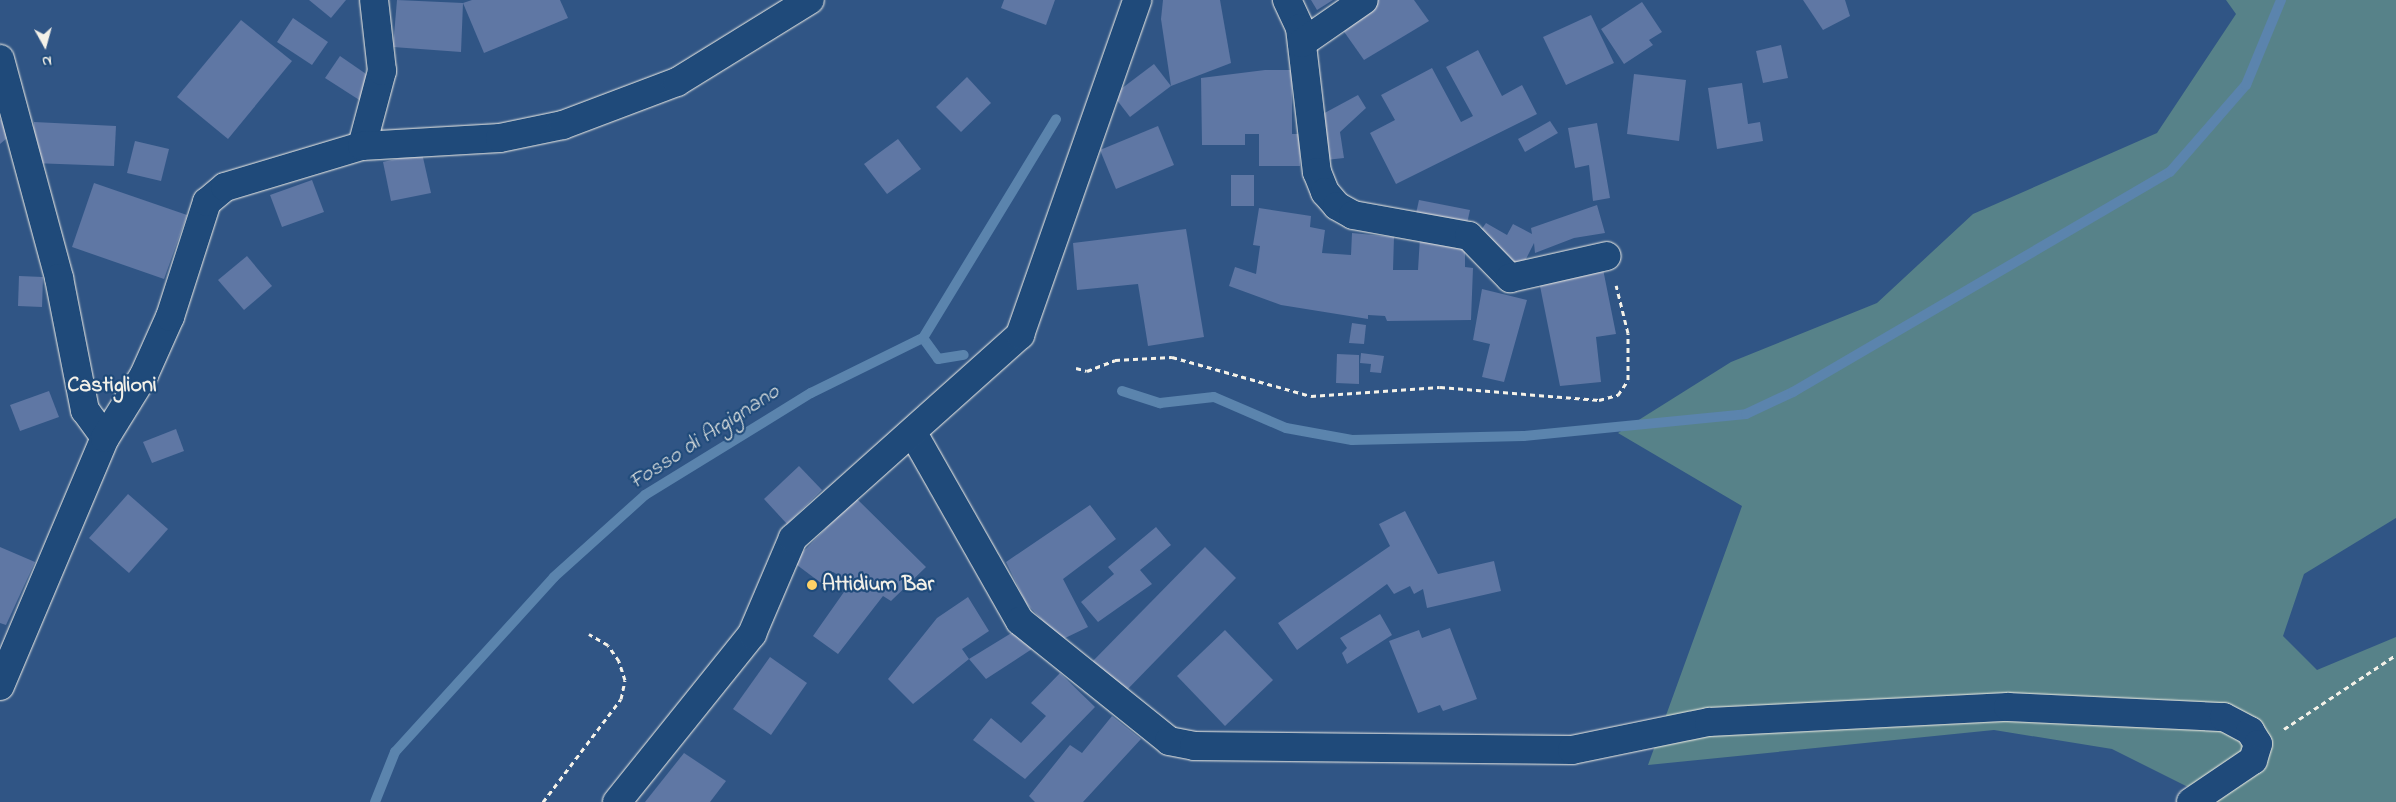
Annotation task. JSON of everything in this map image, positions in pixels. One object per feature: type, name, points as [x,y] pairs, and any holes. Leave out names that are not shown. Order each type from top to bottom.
[{"type":"street","points":[[362,146],[382,71],[374,0]]},
{"type":"street","points":[[0,686],[105,438],[144,375],[170,316],[207,202],[225,187],[362,146],[500,138],[563,125],[677,82],[810,0]]},
{"type":"street","points":[[617,802],[752,634],[793,538],[1020,335],[1138,0]]},
{"type":"street","points":[[1287,0],[1302,43],[1318,172],[1324,192],[1337,206],[1353,215],[1469,236],[1510,278],[1607,256]]},
{"type":"street","points":[[1302,43],[1364,0]]},
{"type":"street","points":[[0,59],[59,278],[85,410],[105,438]]},
{"type":"street","points":[[913,432],[1020,621],[1170,741],[1194,746],[1572,750],[1724,721],[2008,707],[2224,717],[2250,731],[2258,744],[2254,760],[2190,802]]},
{"type":"path","points":[[1076,368],[1087,371],[1115,360],[1172,357],[1310,396],[1440,387],[1583,400],[1610,398],[1624,390],[1628,380],[1630,349],[1623,307],[1607,256]]},
{"type":"path","points":[[543,802],[621,699],[625,680],[619,661],[608,646],[588,634]]},
{"type":"path","points":[[2258,744],[2396,655]]},
{"type":"green space","points":[[2226,0],[2396,0],[2396,518],[2304,574],[2283,636],[2317,670],[2396,637],[2396,802],[2218,802],[2112,749],[1994,730],[1648,765],[1742,506],[1618,433],[1731,362],[1877,303],[1973,214],[2157,133],[2236,14]]},
{"type":"building","points":[[309,0],[346,0],[331,18]]},
{"type":"building","points":[[397,0],[463,3],[461,52],[393,47]]},
{"type":"building","points":[[472,0],[560,0],[568,18],[484,53],[463,3]]},
{"type":"building","points":[[1004,0],[1055,0],[1046,25],[1001,8]]},
{"type":"building","points":[[1163,0],[1220,0],[1231,63],[1171,86],[1161,19]]},
{"type":"building","points":[[1311,0],[1333,0],[1317,10]]},
{"type":"building","points":[[1375,0],[1414,0],[1429,21],[1364,60],[1340,26]]},
{"type":"building","points":[[1803,0],[1845,0],[1850,16],[1823,30]]},
{"type":"building","points":[[1642,2],[1662,32],[1649,40],[1653,45],[1624,64],[1601,29]]},
{"type":"building","points":[[1591,15],[1614,63],[1566,85],[1543,37]]},
{"type":"building","points":[[293,18],[328,42],[312,65],[277,42]]},
{"type":"building","points":[[241,20],[292,61],[228,139],[177,97]]},
{"type":"building","points":[[1781,45],[1788,78],[1763,83],[1756,51]]},
{"type":"building","points":[[1478,50],[1502,96],[1522,85],[1537,114],[1396,184],[1370,133],[1395,120],[1381,95],[1432,68],[1461,122],[1473,116],[1446,67]]},
{"type":"building","points":[[340,56],[369,76],[364,103],[325,78]]},
{"type":"building","points":[[1154,64],[1171,86],[1130,117],[1113,95]]},
{"type":"building","points":[[1265,70],[1292,70],[1292,134],[1300,134],[1300,166],[1259,166],[1259,134],[1245,134],[1245,145],[1202,145],[1201,78]]},
{"type":"building","points":[[1634,74],[1686,80],[1679,141],[1627,134]]},
{"type":"building","points":[[967,77],[991,103],[961,132],[936,107]]},
{"type":"building","points":[[1742,83],[1748,124],[1760,122],[1763,141],[1717,149],[1708,88]]},
{"type":"building","points":[[1358,95],[1366,108],[1340,132],[1344,158],[1326,160],[1319,116]]},
{"type":"building","points":[[0,119],[12,134],[0,144]]},
{"type":"building","points":[[1550,121],[1558,133],[1525,152],[1518,139]]},
{"type":"building","points":[[34,122],[116,126],[114,166],[32,163]]},
{"type":"building","points":[[1597,123],[1610,198],[1593,201],[1589,165],[1575,168],[1568,128]]},
{"type":"building","points":[[1158,126],[1174,165],[1116,189],[1100,150]]},
{"type":"building","points":[[898,139],[921,169],[887,194],[864,164]]},
{"type":"building","points":[[135,141],[169,149],[161,181],[127,173]]},
{"type":"building","points":[[422,153],[431,193],[391,201],[383,162]]},
{"type":"building","points":[[1231,175],[1254,175],[1254,206],[1231,206]]},
{"type":"building","points":[[312,180],[324,212],[282,227],[270,195]]},
{"type":"building","points":[[94,183],[187,215],[164,279],[72,247]]},
{"type":"building","points":[[1419,200],[1470,210],[1466,228],[1415,218]]},
{"type":"building","points":[[1597,205],[1605,233],[1574,238],[1535,253],[1534,243],[1522,267],[1498,255],[1477,236],[1486,223],[1507,235],[1513,224],[1532,234],[1531,228]]},
{"type":"building","points":[[1259,208],[1311,216],[1310,227],[1325,230],[1322,253],[1351,255],[1352,233],[1394,237],[1393,270],[1418,270],[1420,237],[1465,242],[1465,267],[1473,268],[1471,320],[1387,321],[1385,316],[1368,315],[1368,319],[1281,305],[1229,286],[1235,267],[1256,274],[1260,246],[1253,245]]},
{"type":"building","points":[[1186,229],[1204,337],[1148,346],[1138,284],[1077,290],[1073,243]]},
{"type":"building","points":[[247,256],[272,286],[244,310],[218,280]]},
{"type":"building","points":[[1603,269],[1616,334],[1596,337],[1601,382],[1560,386],[1539,281]]},
{"type":"building","points":[[19,276],[43,277],[42,307],[18,306]]},
{"type":"building","points":[[1482,289],[1527,300],[1504,382],[1482,377],[1490,344],[1473,340]]},
{"type":"building","points":[[1352,323],[1366,325],[1364,344],[1349,343]]},
{"type":"building","points":[[1361,353],[1384,356],[1381,373],[1370,372],[1371,364],[1360,363]]},
{"type":"building","points":[[1337,354],[1359,355],[1359,384],[1336,383]]},
{"type":"building","points":[[49,391],[59,417],[20,431],[10,405]]},
{"type":"building","points":[[176,429],[184,451],[152,463],[143,442]]},
{"type":"building","points":[[799,466],[822,490],[787,524],[764,499]]},
{"type":"building","points":[[128,494],[168,529],[129,573],[89,538]]},
{"type":"building","points":[[856,498],[926,567],[891,601],[883,596],[838,654],[813,636],[851,582],[833,572],[821,583],[793,562]]},
{"type":"building","points":[[1090,505],[1116,539],[1063,579],[1088,627],[1061,640],[1026,603],[1006,562]]},
{"type":"building","points":[[1405,511],[1438,574],[1494,561],[1501,591],[1427,608],[1423,589],[1414,594],[1410,586],[1394,594],[1387,584],[1297,650],[1278,623],[1390,546],[1379,524]]},
{"type":"building","points":[[1156,527],[1171,545],[1140,570],[1152,584],[1098,622],[1081,602],[1114,574],[1108,567]]},
{"type":"building","points":[[0,547],[35,562],[6,625],[0,623]]},
{"type":"building","points":[[1205,547],[1236,578],[1121,696],[1089,665]]},
{"type":"building","points":[[968,597],[989,631],[962,649],[969,659],[913,704],[888,679],[937,618]]},
{"type":"building","points":[[1380,614],[1392,635],[1347,664],[1342,653],[1347,648],[1340,638]]},
{"type":"building","points":[[1450,628],[1477,699],[1443,711],[1440,705],[1418,713],[1389,641],[1419,630],[1422,638]]},
{"type":"building","points":[[1018,629],[1032,649],[986,679],[969,659]]},
{"type":"building","points":[[1225,630],[1273,680],[1225,726],[1177,676]]},
{"type":"building","points":[[770,657],[807,683],[771,735],[733,709]]},
{"type":"building","points":[[1060,673],[1095,707],[1025,779],[973,740],[991,718],[1021,743],[1046,716],[1031,703]]},
{"type":"building","points":[[1112,716],[1141,739],[1083,802],[1035,802],[1029,796],[1070,745],[1082,753]]},
{"type":"building","points":[[684,753],[726,781],[710,802],[645,802]]},
{"type":"waterway","points":[[1122,391],[1160,403],[1214,397],[1286,428],[1352,440],[1523,436],[1746,414],[1793,392],[2170,172],[2246,85],[2281,0]]},
{"type":"waterway","name":"Fosso di Argignano","points":[[375,802],[395,752],[554,577],[645,495],[811,393],[923,338],[1056,119]]},
{"type":"waterway","points":[[923,338],[938,359],[964,355]]},
{"type":"place","name":"Attidium Bar","points":[[812,585]]},
{"type":"district","name":"Castiglioni","points":[[112,387]]}]
